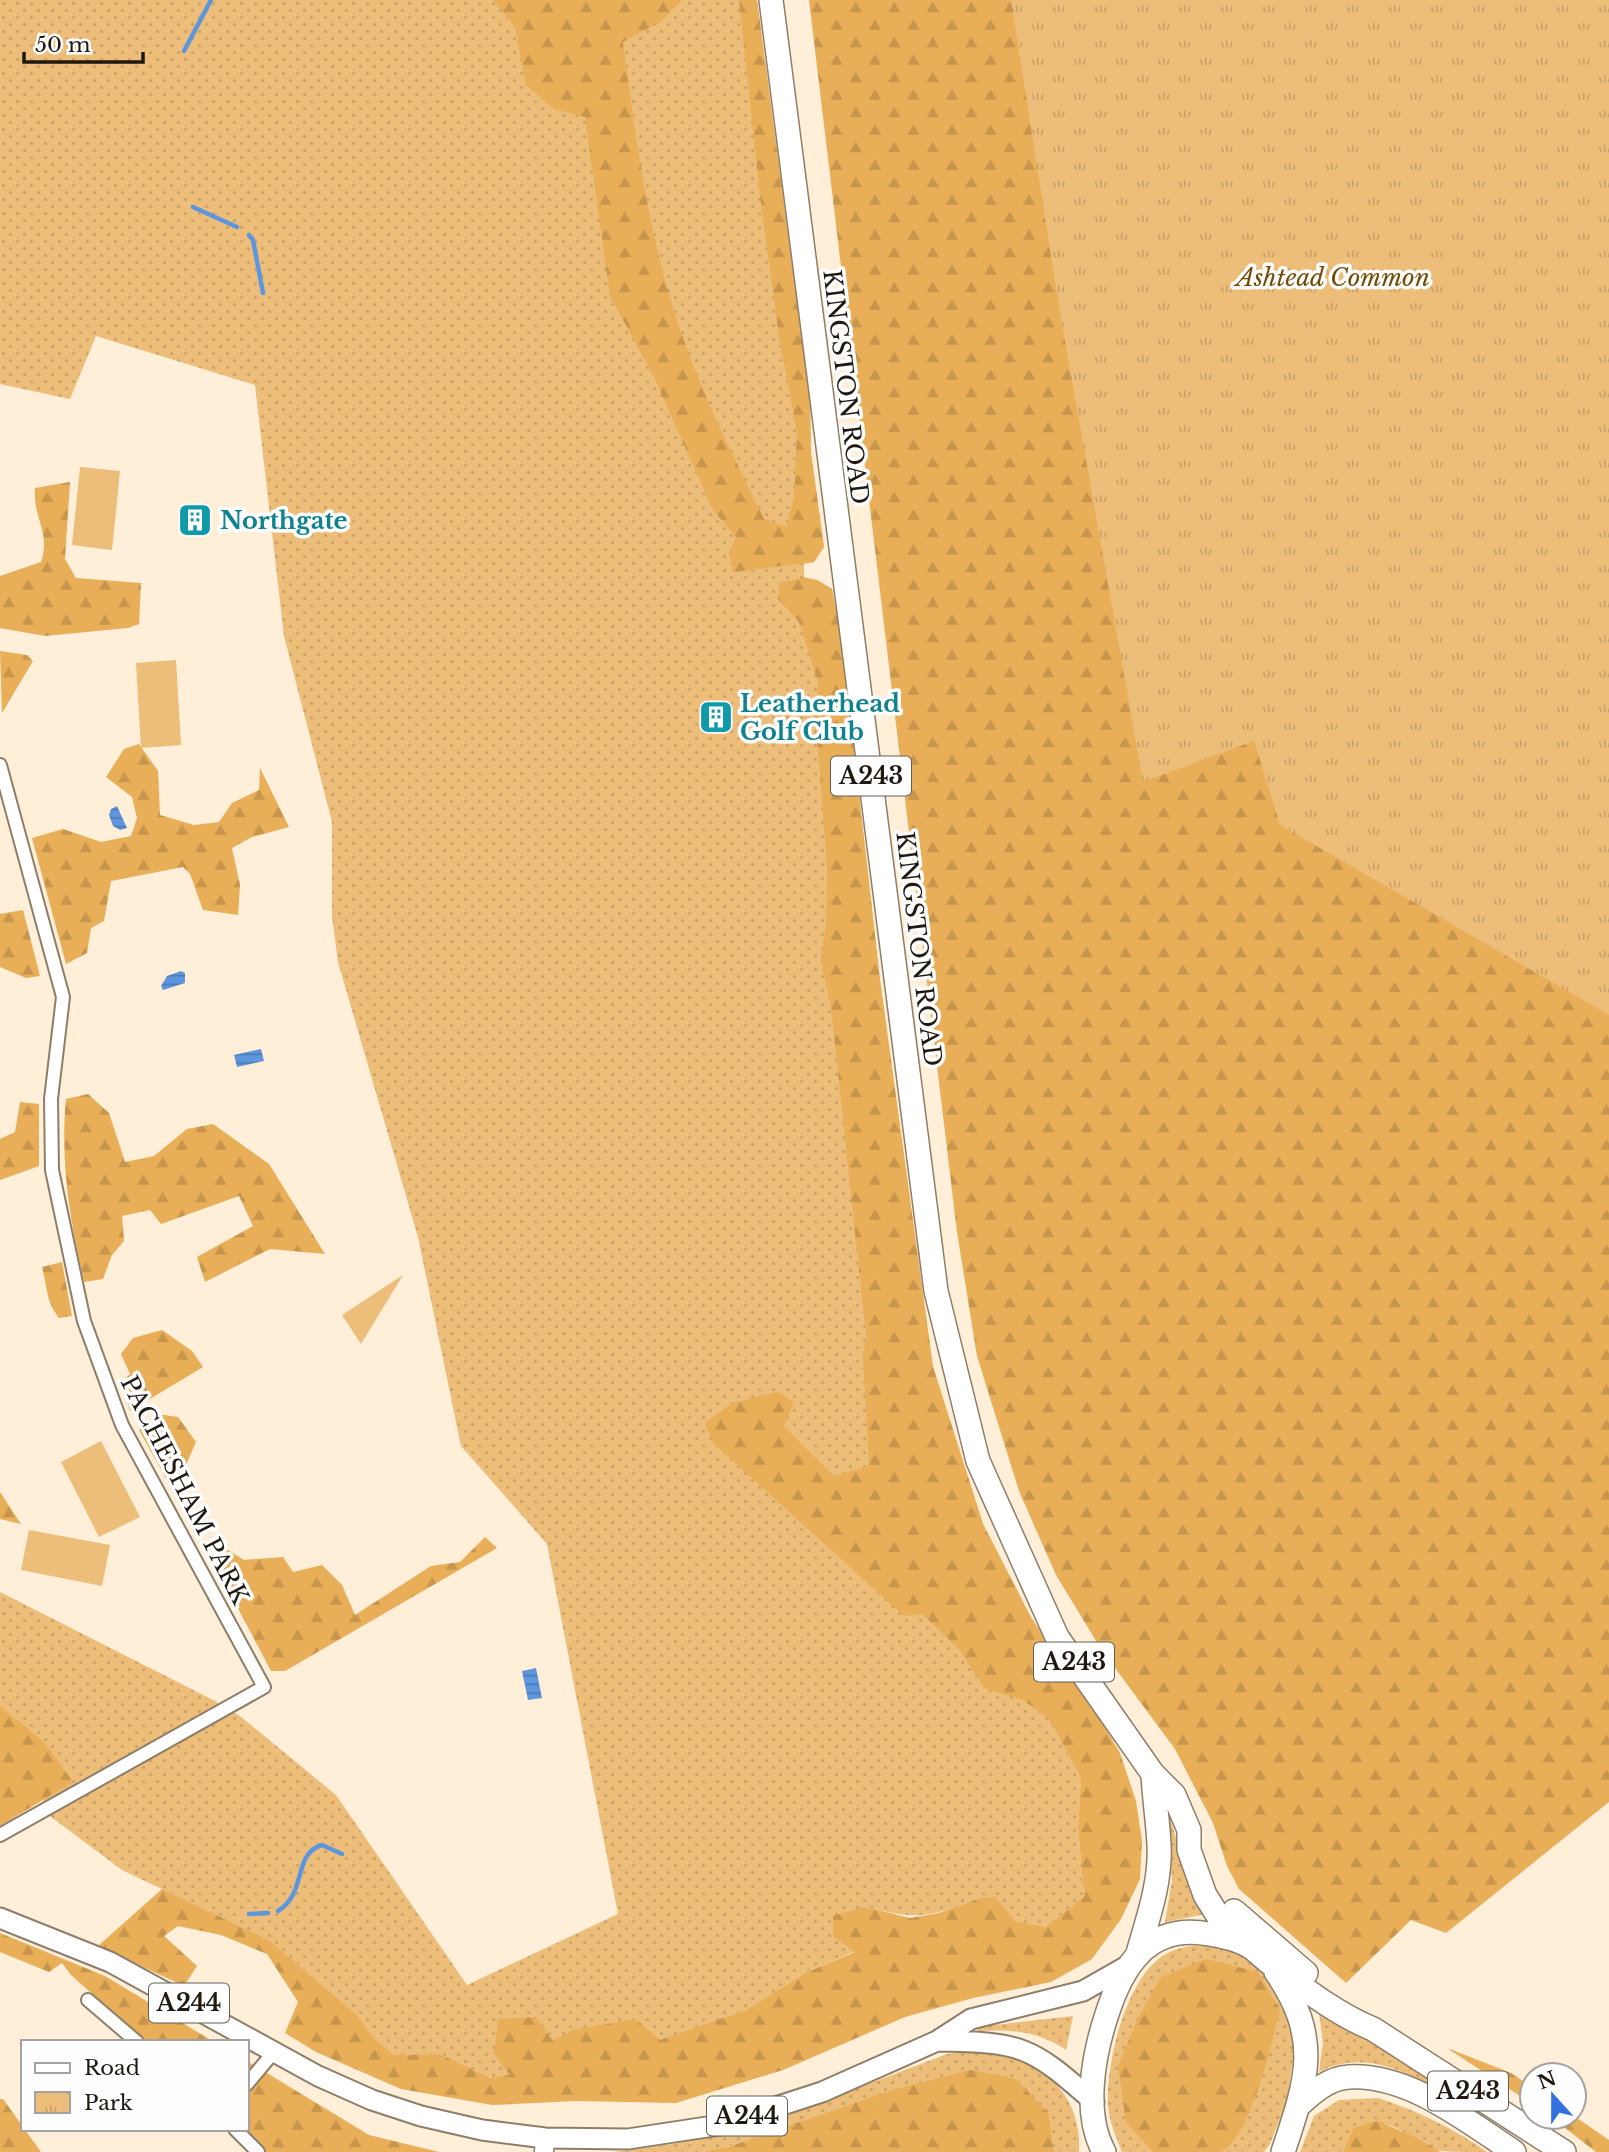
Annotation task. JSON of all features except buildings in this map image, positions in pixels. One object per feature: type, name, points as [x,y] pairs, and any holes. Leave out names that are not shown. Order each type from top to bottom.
[{"type":"highway","name":"KINGSTON ROAD","points":[[771,0],[936,1291],[978,1461],[1012,1542],[1057,1637],[1153,1774],[1174,1795],[1189,1830],[1189,1850],[1205,1895],[1220,1919],[1270,1963]]},
{"type":"highway","points":[[1100,2148],[1091,2077],[1098,2040],[1111,2001],[1133,1960],[1157,1879],[1159,1845],[1153,1774]]},
{"type":"highway","points":[[1189,1830],[1200,1847],[1215,1887],[1241,1920],[1358,2013],[1373,2029]]},
{"type":"highway","points":[[1133,1960],[1172,1933],[1198,1932],[1249,1946]]},
{"type":"highway","points":[[1270,1963],[1302,2018],[1308,2054],[1299,2105],[1283,2152]]},
{"type":"highway","name":"A243","points":[[1270,1963],[1351,2020],[1373,2029],[1564,2152]]},
{"type":"highway","name":"A243","points":[[1299,2105],[1319,2087],[1348,2077],[1390,2081],[1427,2098],[1514,2152]]},
{"type":"main road","name":"A244","points":[[0,1918],[110,1962],[184,2000],[273,2053],[372,2100],[421,2116],[545,2145],[628,2139],[720,2125],[822,2092],[937,2040],[971,2019],[1083,1991],[1133,1960]]},
{"type":"main road","name":"A244","points":[[937,2040],[990,2041],[1023,2048],[1047,2061],[1094,2102]]},
{"type":"street","name":"PACHESHAM PARK","points":[[0,765],[63,997],[51,1099],[52,1170],[84,1321],[122,1425],[264,1687],[0,1835]]},
{"type":"street","points":[[88,2000],[135,2040]]},
{"type":"street","points":[[248,2083],[273,2053]]},
{"type":"street","points":[[238,2131],[258,2152]]},
{"type":"green space","points":[[0,0],[757,0],[810,400],[811,453],[824,547],[814,562],[804,564],[804,577],[817,580],[832,589],[841,635],[880,980],[933,1367],[983,1524],[1031,1617],[1084,1696],[1049,1719],[1081,1778],[1078,1828],[1084,1896],[1046,1927],[1015,1921],[978,1899],[922,1915],[898,1914],[865,1907],[856,1951],[805,1973],[746,2010],[659,2041],[572,2030],[511,2075],[491,2078],[440,2054],[394,2055],[375,2039],[356,2014],[269,1940],[122,1870],[50,1816],[43,1800],[0,1759],[0,1592],[240,1716],[336,1795],[467,1985],[618,1914],[547,1544],[461,1446],[418,1237],[338,962],[332,916],[332,822],[284,636],[255,385],[96,336],[70,399],[0,384]]},
{"type":"green space","points":[[493,0],[682,0],[660,22],[623,42],[649,214],[675,314],[704,393],[764,519],[786,527],[794,497],[797,432],[779,337],[760,196],[739,0],[757,0],[810,400],[811,453],[824,547],[814,562],[733,572],[729,553],[736,537],[713,510],[654,377],[610,296],[585,117],[554,109],[526,85],[515,27]]},
{"type":"green space","points":[[809,0],[1581,0],[1609,115],[1609,1802],[1446,1933],[1411,1920],[1346,1983],[1239,1889],[1227,1866],[1213,1823],[1175,1749],[1101,1649],[1056,1575],[1019,1491],[977,1356],[957,1232]]},
{"type":"green space","name":"Ashtead Common","points":[[1011,0],[1609,0],[1609,1015],[1280,825],[1254,741],[1143,782],[1060,313]]},
{"type":"green space","points":[[80,467],[120,471],[112,550],[72,545]]},
{"type":"green space","points":[[70,482],[65,559],[76,578],[141,583],[139,624],[128,628],[45,636],[0,628],[0,576],[41,562],[44,552],[35,488]]},
{"type":"green space","points":[[804,578],[817,580],[832,589],[841,635],[880,980],[933,1367],[983,1524],[1031,1618],[1120,1753],[1136,1801],[1142,1841],[1140,1879],[1121,1919],[1092,1959],[1051,1982],[973,1998],[905,2017],[783,2070],[676,2103],[576,2101],[492,2105],[401,2089],[316,2052],[285,2033],[298,2002],[267,1954],[221,1935],[178,1926],[164,1936],[197,1966],[184,1986],[98,1946],[162,1889],[269,1940],[356,2014],[375,2039],[394,2055],[440,2054],[491,2078],[510,2075],[494,2054],[498,2019],[536,2017],[553,2041],[572,2030],[636,2019],[660,2040],[746,2010],[805,1973],[855,1952],[833,1936],[833,1916],[865,1907],[910,1918],[939,1913],[978,1899],[995,1897],[1015,1921],[1046,1927],[1084,1896],[1078,1828],[1081,1778],[1049,1719],[1023,1700],[984,1688],[960,1650],[922,1614],[904,1616],[713,1443],[705,1423],[732,1403],[778,1392],[794,1402],[784,1426],[833,1476],[869,1466],[863,1357],[866,1335],[831,1007],[821,961],[826,922],[827,868],[816,721],[818,682],[799,622],[778,599],[780,582]]},
{"type":"green space","points":[[0,651],[27,655],[33,661],[2,713]]},
{"type":"green space","points":[[176,660],[181,745],[141,748],[136,663]]},
{"type":"green space","points":[[139,744],[158,771],[160,815],[194,825],[219,822],[232,803],[259,790],[260,768],[289,827],[252,837],[232,848],[240,885],[238,915],[203,910],[190,874],[183,867],[111,881],[104,921],[91,928],[87,953],[66,964],[32,838],[63,829],[101,842],[131,836],[137,818],[132,797],[106,777],[124,749]]},
{"type":"green space","points":[[23,910],[40,976],[26,978],[0,967],[0,914]]},
{"type":"green space","points":[[88,1094],[109,1113],[125,1162],[154,1156],[187,1129],[213,1124],[269,1164],[325,1254],[270,1249],[205,1282],[197,1257],[253,1226],[239,1196],[161,1224],[150,1210],[122,1216],[124,1241],[112,1255],[103,1279],[84,1282],[74,1237],[65,1169],[64,1122],[66,1099]]},
{"type":"green space","points":[[20,1102],[39,1104],[39,1166],[0,1180],[0,1139],[15,1132]]},
{"type":"green space","points":[[62,1262],[72,1316],[59,1318],[49,1299],[42,1267]]},
{"type":"green space","points":[[403,1275],[361,1344],[342,1315]]},
{"type":"green space","points":[[162,1330],[192,1351],[203,1367],[130,1411],[121,1383],[130,1374],[121,1354],[133,1338]]},
{"type":"green space","points":[[157,1414],[178,1417],[196,1442],[185,1467],[169,1484],[139,1430]]},
{"type":"green space","points":[[101,1441],[140,1517],[99,1537],[61,1462]]},
{"type":"green space","points":[[0,1492],[21,1524],[0,1519]]},
{"type":"green space","points":[[29,1530],[110,1545],[102,1586],[21,1570]]},
{"type":"green space","points":[[485,1537],[497,1548],[285,1671],[271,1671],[211,1557],[226,1549],[244,1560],[283,1557],[293,1572],[322,1565],[342,1585],[355,1615],[431,1566],[460,1562]]},
{"type":"green space","points":[[0,1706],[45,1743],[73,1782],[0,1826]]},
{"type":"green space","points":[[1166,1804],[1178,1845],[1206,1914],[1165,1922],[1172,1880]]},
{"type":"green space","points":[[0,1933],[105,1976],[211,2040],[144,2040],[71,1975],[62,1963],[49,1972],[0,1952]]},
{"type":"green space","points":[[1207,1944],[1230,1948],[1268,1969],[1293,2019],[1294,2051],[1287,2101],[1270,2144],[1264,2152],[1122,2152],[1110,2117],[1108,2088],[1114,2047],[1128,2004],[1148,1969],[1161,1957],[1178,1949]]},
{"type":"green space","points":[[1206,1959],[1258,1972],[1280,2010],[1272,2043],[1250,2111],[1230,2145],[1219,2152],[1153,2152],[1126,2122],[1118,2066],[1139,2016],[1161,1977]]},
{"type":"green space","points":[[1319,2012],[1440,2084],[1438,2088],[1409,2074],[1365,2062],[1335,2066],[1319,2072],[1323,2043]]},
{"type":"green space","points":[[1073,2016],[1066,2050],[1034,2035],[1001,2030],[978,2031],[978,2027]]},
{"type":"green space","points":[[1447,2048],[1511,2073],[1518,2078],[1518,2095]]},
{"type":"green space","points":[[974,2050],[1015,2059],[1050,2078],[1063,2093],[1072,2110],[1078,2129],[1079,2152],[1054,2152],[1049,2114],[885,2092],[728,2147],[702,2152],[613,2152],[673,2144],[763,2124],[947,2054]]},
{"type":"green space","points":[[248,2062],[369,2135],[439,2152],[263,2152],[241,2131],[248,2131]]},
{"type":"green space","points":[[970,2070],[1016,2079],[1049,2114],[1054,2152],[702,2152],[728,2147],[885,2092]]},
{"type":"green space","points":[[1378,2098],[1435,2121],[1487,2152],[1438,2151],[1398,2129],[1379,2124],[1353,2128],[1343,2152],[1300,2152],[1314,2116],[1339,2100]]},
{"type":"green space","points":[[0,2099],[3,2099],[21,2124],[21,2131],[26,2131],[41,2152],[0,2152]]},
{"type":"green space","points":[[1377,2121],[1415,2137],[1440,2152],[1343,2152],[1353,2128]]},
{"type":"green space","points":[[1588,2126],[1609,2140],[1609,2152],[1596,2152],[1569,2131],[1588,2131]]},
{"type":"water","points":[[117,806],[127,828],[120,830],[113,826],[109,815],[111,809]]},
{"type":"water","points":[[181,971],[185,973],[185,983],[163,990],[161,986],[167,976]]},
{"type":"water","points":[[261,1049],[264,1061],[237,1067],[234,1055]]},
{"type":"water","points":[[536,1668],[542,1698],[528,1700],[522,1671]]},
{"type":"waterway","points":[[184,51],[211,0]]},
{"type":"waterway","points":[[193,207],[237,227]]},
{"type":"waterway","points":[[249,235],[253,240],[263,293]]},
{"type":"waterway","points":[[278,1911],[293,1894],[307,1856],[313,1850],[322,1845],[342,1854]]},
{"type":"waterway","points":[[249,1914],[268,1913]]},
{"type":"place","name":"Northgate","points":[[195,520]]},
{"type":"place","name":"Leatherhead Golf Club","points":[[716,717]]}]
